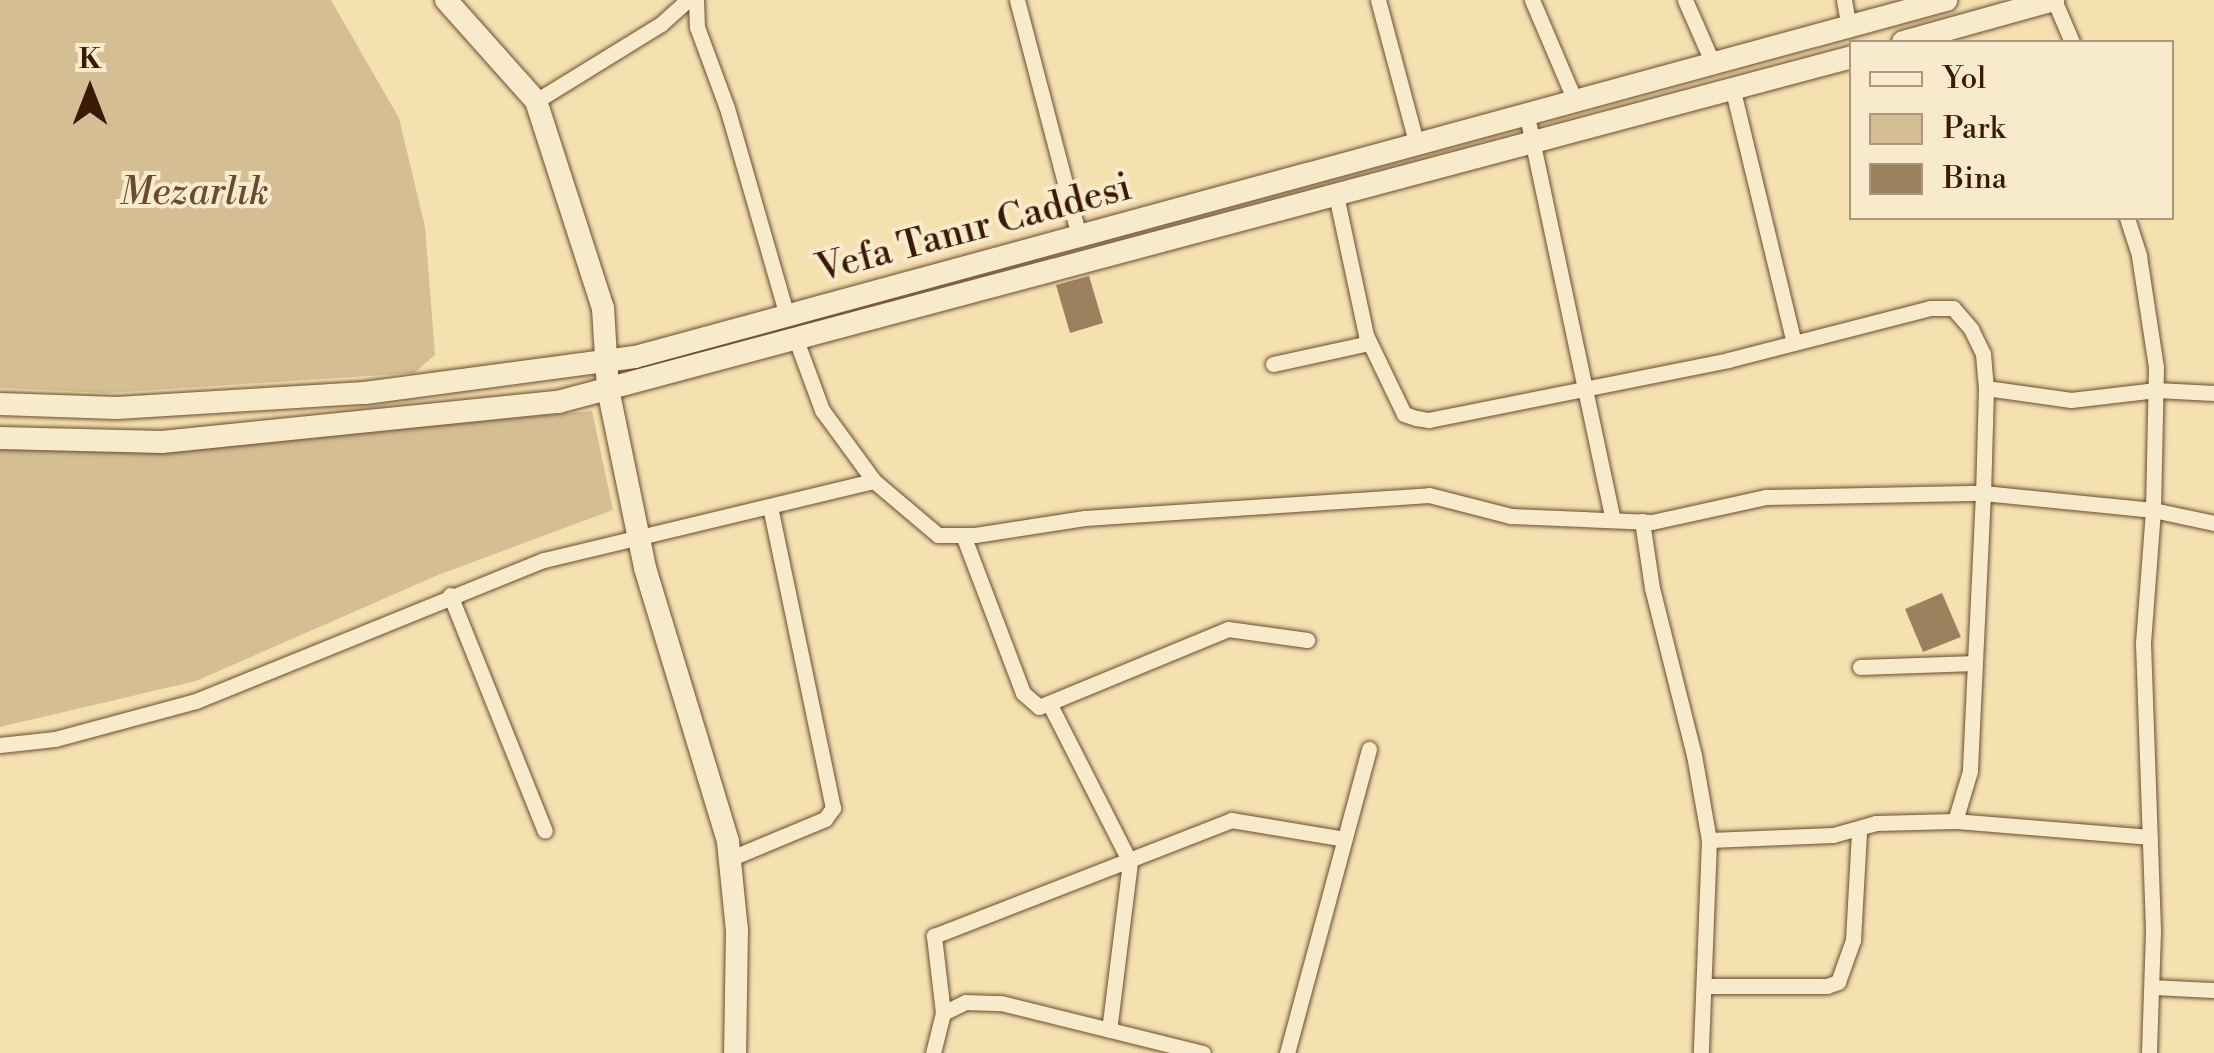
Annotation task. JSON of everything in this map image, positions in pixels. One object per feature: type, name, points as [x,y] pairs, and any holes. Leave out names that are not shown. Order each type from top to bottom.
[{"type":"main road","points":[[446,0],[536,101],[603,308],[608,389],[640,538],[730,859],[737,930],[735,1053]]},
{"type":"main road","name":"Vefa Tanır Caddesi","points":[[0,438],[162,442],[558,402],[1079,237],[1946,0]]},
{"type":"main road","points":[[1910,40],[2053,0]]},
{"type":"main road","name":"Vefa Tanır Caddesi","points":[[0,404],[116,408],[365,393],[609,360],[791,327],[1336,195],[1849,58]]},
{"type":"street","points":[[536,101],[661,24],[688,0]]},
{"type":"street","points":[[696,0],[697,27],[727,108],[791,327],[822,410],[874,481],[938,535],[1085,518],[1430,494],[1511,516],[1642,521],[1766,496],[1983,492],[2153,510],[2214,523]]},
{"type":"street","points":[[1017,0],[1079,237]]},
{"type":"street","points":[[1378,0],[1417,146]]},
{"type":"street","points":[[1532,0],[1576,103]]},
{"type":"street","points":[[1685,0],[1714,66]]},
{"type":"street","points":[[1844,0],[1849,29]]},
{"type":"street","points":[[2053,0],[2071,40]]},
{"type":"street","points":[[1734,91],[1794,343]]},
{"type":"street","points":[[1526,116],[1613,520]]},
{"type":"street","points":[[1336,195],[1369,343],[1404,414],[1416,418],[1429,420],[1586,390],[1930,308],[1953,308],[1972,329],[1983,354],[1986,388],[1970,771],[1956,822]]},
{"type":"street","points":[[2128,220],[2139,256],[2156,390],[2153,510],[2143,642],[2152,987],[2149,1053]]},
{"type":"street","points":[[1274,364],[1369,343]]},
{"type":"street","points":[[1986,388],[2070,400],[2156,390],[2214,393]]},
{"type":"street","points":[[0,745],[55,739],[196,701],[544,560],[874,481]]},
{"type":"street","points":[[730,859],[826,819],[834,808],[770,507]]},
{"type":"street","points":[[1642,521],[1652,588],[1694,755],[1710,840],[1701,1053]]},
{"type":"street","points":[[963,535],[1023,693],[1031,703],[1050,705],[1228,628],[1307,640]]},
{"type":"street","points":[[450,595],[545,831]]},
{"type":"street","points":[[1860,668],[1974,662]]},
{"type":"street","points":[[1050,705],[1130,862],[1109,1030]]},
{"type":"street","points":[[1287,1053],[1369,749]]},
{"type":"street","points":[[933,1053],[943,1012],[934,936],[1231,820],[1344,839]]},
{"type":"street","points":[[1710,840],[1859,831],[1876,823],[1956,822],[2149,837]]},
{"type":"street","points":[[1704,986],[1827,986],[1838,982],[1853,940],[1859,831]]},
{"type":"street","points":[[2152,987],[2214,990]]},
{"type":"street","points":[[943,1012],[966,1002],[1001,1003],[1202,1053]]},
{"type":"green space","name":"Mezarlık","points":[[0,0],[331,0],[399,118],[425,227],[435,355],[414,373],[109,393],[0,388]]},
{"type":"green space","points":[[592,411],[613,510],[438,575],[196,681],[0,727],[0,441],[126,452]]},
{"type":"building","points":[[1089,276],[1103,323],[1070,333],[1056,285]]},
{"type":"building","points":[[1942,593],[1961,637],[1923,652],[1905,609]]}]
